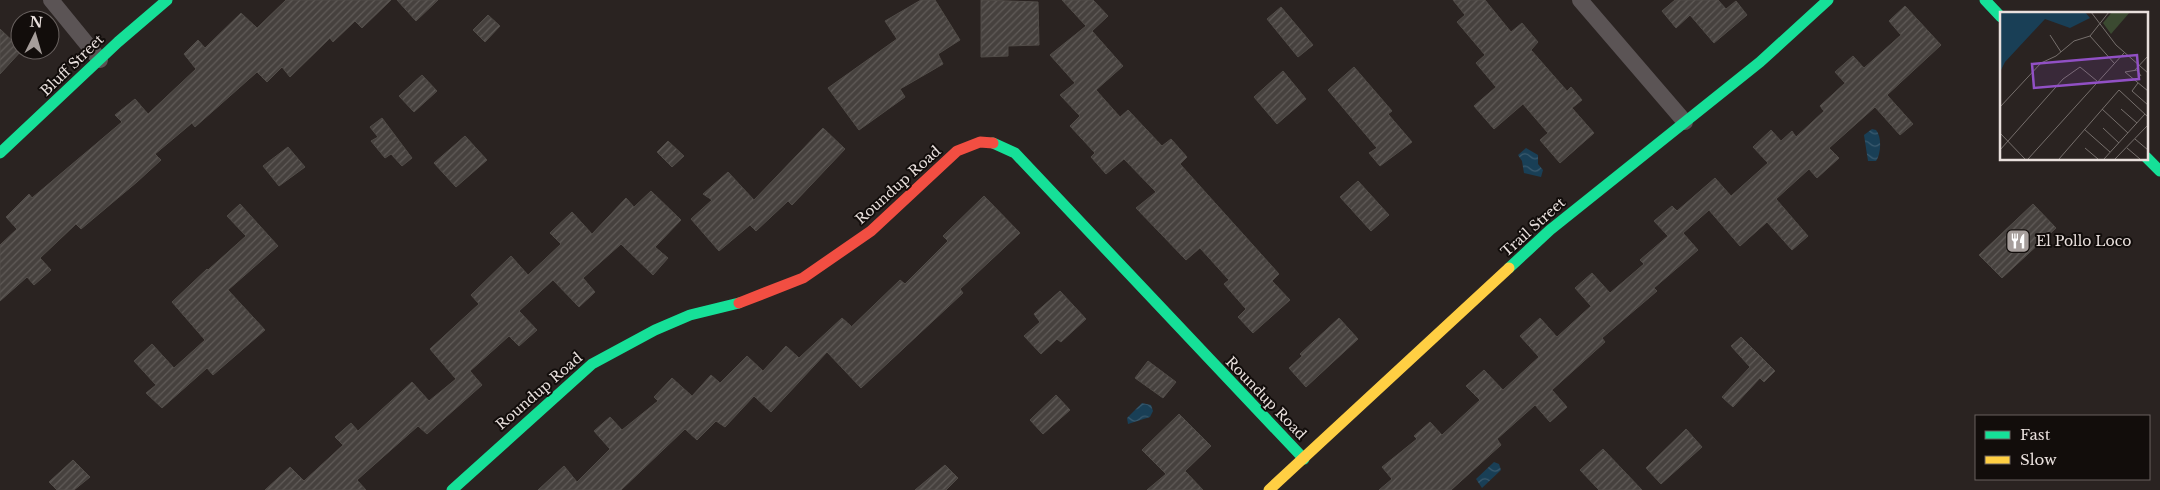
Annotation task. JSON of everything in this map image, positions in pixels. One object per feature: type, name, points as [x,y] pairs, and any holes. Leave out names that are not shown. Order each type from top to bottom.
[{"type":"street","points":[[51,0],[100,60]]},
{"type":"street","name":"Bluff Street","points":[[0,153],[118,42],[168,0]]},
{"type":"street","points":[[1580,0],[1686,122]]},
{"type":"street","name":"Trail Street","points":[[1270,490],[1550,230],[1612,178],[1686,122],[1760,62],[1828,0]]},
{"type":"street","points":[[1985,0],[2000,16]]},
{"type":"street","name":"Roundup Road","points":[[452,490],[592,364],[655,330],[690,315],[745,301],[803,278],[871,230],[957,152],[970,143],[986,141],[1002,145],[1015,153],[1304,459]]},
{"type":"street","points":[[2148,158],[2160,171]]},
{"type":"water","points":[[1872,129],[1878,133],[1880,141],[1879,154],[1876,161],[1868,161],[1864,135]]},
{"type":"water","points":[[1526,148],[1538,155],[1538,164],[1543,170],[1541,177],[1524,173],[1522,161],[1518,155]]},
{"type":"water","points":[[1142,403],[1151,405],[1153,411],[1150,417],[1128,424],[1127,418]]},
{"type":"water","points":[[1494,462],[1499,464],[1501,470],[1482,488],[1476,479]]},
{"type":"building","points":[[286,0],[391,0],[362,28],[355,21],[333,42],[330,38],[290,77],[282,67],[267,82],[257,72],[195,127],[192,123],[155,154],[161,160],[137,182],[81,229],[76,224],[40,258],[51,270],[34,285],[27,277],[0,301],[0,245],[17,229],[6,217],[29,194],[32,198],[122,122],[115,115],[135,99],[148,114],[196,69],[184,54],[198,40],[205,48],[241,13],[257,28]]},
{"type":"building","points":[[397,0],[438,0],[416,21]]},
{"type":"building","points":[[921,0],[935,0],[960,40],[938,54],[943,64],[900,89],[905,97],[859,130],[828,88],[897,39],[885,21]]},
{"type":"building","points":[[981,0],[1038,2],[1039,45],[1008,46],[1008,56],[981,57]]},
{"type":"building","points":[[1062,0],[1093,0],[1108,16],[1092,31],[1123,66],[1096,90],[1120,117],[1128,110],[1162,146],[1171,139],[1187,157],[1180,164],[1279,274],[1272,281],[1290,300],[1253,333],[1238,317],[1246,309],[1224,284],[1229,280],[1200,248],[1186,260],[1136,208],[1156,192],[1124,159],[1106,174],[1091,157],[1095,153],[1070,126],[1080,116],[1060,95],[1075,83],[1050,55],[1086,26]]},
{"type":"building","points":[[1453,0],[1485,0],[1511,32],[1522,23],[1538,42],[1531,50],[1567,91],[1571,87],[1582,100],[1572,108],[1594,133],[1560,163],[1540,140],[1548,133],[1523,104],[1494,129],[1474,106],[1496,87],[1476,63],[1485,55],[1457,22],[1465,15]]},
{"type":"building","points":[[1675,0],[1718,0],[1726,9],[1736,1],[1747,15],[1714,43],[1690,15],[1676,28],[1662,11]]},
{"type":"building","points":[[1905,6],[1941,45],[1887,95],[1913,124],[1900,135],[1875,107],[1829,148],[1839,158],[1817,178],[1809,169],[1776,199],[1808,236],[1792,250],[1767,222],[1740,246],[1709,210],[1683,233],[1698,250],[1654,288],[1657,291],[1602,338],[1605,342],[1552,390],[1567,407],[1550,422],[1535,405],[1497,439],[1501,445],[1451,490],[1379,490],[1392,479],[1382,467],[1417,439],[1414,436],[1430,422],[1442,435],[1480,400],[1466,386],[1484,370],[1503,390],[1539,357],[1520,336],[1540,318],[1557,337],[1591,306],[1575,288],[1592,273],[1610,293],[1644,264],[1640,260],[1668,236],[1654,221],[1672,206],[1677,211],[1715,178],[1731,196],[1768,163],[1753,147],[1771,130],[1781,141],[1792,131],[1796,137],[1824,111],[1820,106],[1845,83],[1835,72],[1853,56],[1864,68],[1901,35],[1889,21]]},
{"type":"building","points":[[1281,7],[1313,45],[1298,57],[1267,19]]},
{"type":"building","points":[[488,15],[500,26],[485,42],[473,30]]},
{"type":"building","points":[[0,29],[10,39],[10,60],[13,60],[0,74]]},
{"type":"building","points":[[1354,67],[1392,111],[1388,114],[1412,142],[1380,166],[1369,153],[1377,148],[1328,90]]},
{"type":"building","points":[[1283,71],[1306,99],[1277,124],[1254,97]]},
{"type":"building","points":[[422,75],[437,91],[414,112],[399,96]]},
{"type":"building","points":[[382,118],[412,158],[402,166],[391,154],[385,158],[371,141],[378,137],[370,127]]},
{"type":"building","points":[[823,128],[845,149],[792,205],[788,201],[756,231],[750,225],[719,251],[691,219],[712,200],[703,194],[728,172],[754,200]]},
{"type":"building","points":[[465,136],[487,160],[456,187],[434,163]]},
{"type":"building","points":[[668,141],[684,156],[672,167],[657,152]]},
{"type":"building","points":[[288,147],[305,167],[279,186],[263,166]]},
{"type":"building","points":[[1358,181],[1389,215],[1371,231],[1340,197]]},
{"type":"building","points":[[651,191],[681,220],[655,247],[668,258],[653,275],[621,244],[583,278],[595,292],[579,307],[553,280],[519,311],[537,330],[519,346],[509,336],[470,371],[482,385],[427,434],[418,426],[357,480],[366,490],[265,490],[290,467],[304,481],[343,445],[335,437],[351,423],[358,431],[412,382],[429,401],[456,379],[430,349],[479,304],[471,295],[511,256],[528,275],[561,244],[550,233],[572,212],[592,234],[626,198],[634,207]]},
{"type":"building","points":[[984,196],[1020,233],[960,289],[963,293],[861,388],[827,352],[771,412],[754,396],[725,427],[716,421],[697,440],[685,429],[621,490],[538,490],[564,466],[577,482],[610,449],[594,431],[610,417],[622,430],[658,401],[654,397],[672,378],[692,396],[711,375],[720,383],[747,356],[763,371],[786,346],[799,358],[842,318],[851,326],[846,332],[900,280],[905,284],[948,241],[943,236]]},
{"type":"building","points":[[240,204],[278,246],[228,290],[265,330],[213,375],[207,368],[162,408],[146,393],[156,385],[134,361],[152,344],[174,368],[205,340],[172,302],[246,236],[227,216]]},
{"type":"building","name":"El Pollo Loco","points":[[2033,204],[2056,228],[2002,278],[1979,255]]},
{"type":"building","points":[[1060,291],[1086,319],[1061,342],[1057,339],[1041,354],[1024,336],[1040,322],[1034,314]]},
{"type":"building","points":[[1339,318],[1358,339],[1306,387],[1289,368],[1302,356],[1300,354]]},
{"type":"building","points":[[1741,337],[1775,371],[1764,382],[1760,378],[1733,407],[1722,397],[1750,367],[1731,346]]},
{"type":"building","points":[[1148,361],[1176,382],[1163,398],[1135,378]]},
{"type":"building","points":[[1056,395],[1070,410],[1043,434],[1030,420]]},
{"type":"building","points":[[1179,414],[1211,446],[1185,471],[1203,490],[1147,490],[1166,474],[1142,450]]},
{"type":"building","points":[[1686,429],[1702,447],[1661,484],[1646,468]]},
{"type":"building","points":[[1603,449],[1642,490],[1599,490],[1580,470]]},
{"type":"building","points":[[73,460],[90,477],[74,490],[57,490],[49,482]]},
{"type":"building","points":[[945,465],[958,478],[946,490],[915,490]]},
{"type":"traffic: fast","points":[[0,153],[118,42],[167,0]]},
{"type":"traffic: fast","points":[[1509,268],[1550,230],[1760,62],[1828,0]]},
{"type":"traffic: fast","points":[[1985,0],[2000,16]]},
{"type":"traffic: fast","points":[[993,143],[1015,153],[1304,459]]},
{"type":"traffic: fast","points":[[2148,159],[2160,171]]},
{"type":"traffic: fast","points":[[452,490],[592,364],[655,330],[690,315],[739,303]]},
{"type":"traffic: slow","points":[[1269,490],[1509,268]]},
{"type":"traffic: jam","points":[[739,303],[803,278],[871,231],[957,151],[980,142],[993,143]]},
{"type":"place","name":"El Pollo Loco","points":[[2018,241]]}]
